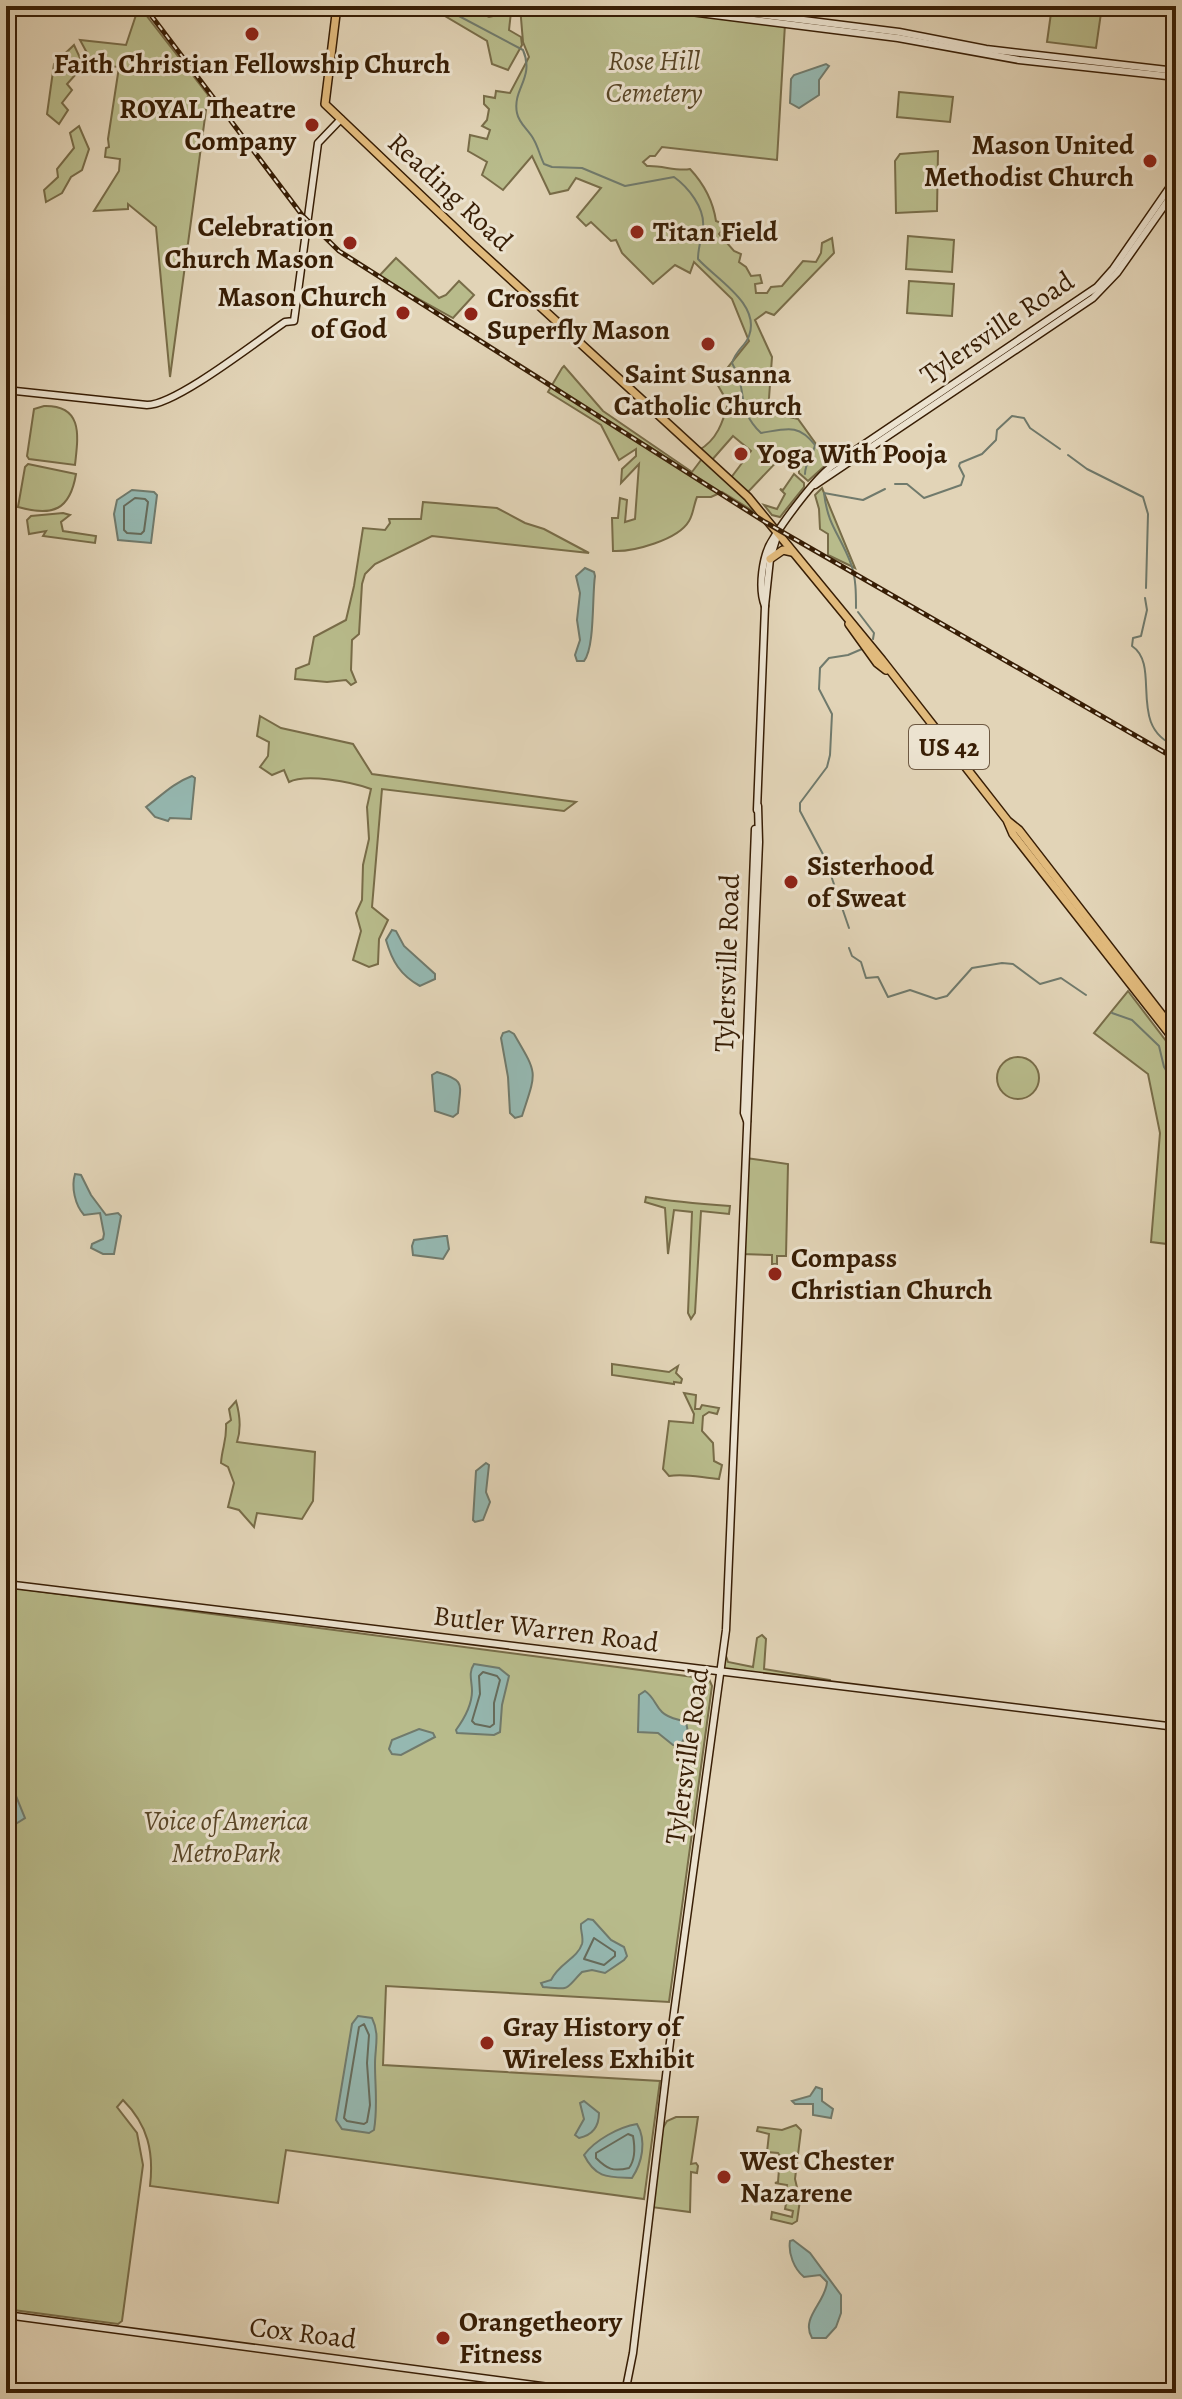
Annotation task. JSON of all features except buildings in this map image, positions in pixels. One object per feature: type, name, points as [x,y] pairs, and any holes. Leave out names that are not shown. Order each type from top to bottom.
[{"type":"main road","name":"Reading Road","points":[[337,6],[325,104],[471,243],[739,487],[865,638],[1007,820],[1023,834],[1176,1033]]},
{"type":"main road","points":[[643,6],[914,40],[1011,59],[1176,74]]},
{"type":"main road","points":[[692,6],[899,32],[986,49],[1176,74]]},
{"type":"main road","points":[[6,389],[159,404],[186,390],[285,322],[294,321],[318,143],[341,119]]},
{"type":"main road","name":"Tylersville Road","points":[[765,606],[765,561],[772,541],[818,478],[1097,287],[1176,178]]},
{"type":"main road","name":"Tylersville Road","points":[[815,485],[1093,298],[1117,273],[1176,189]]},
{"type":"main road","name":"Tylersville Road","points":[[625,2393],[633,2353],[670,2042],[721,1673],[728,1591],[757,914],[765,606],[770,559],[778,533]]},
{"type":"main road","points":[[770,559],[783,550],[794,553]]},
{"type":"main road","name":"Reading Road","points":[[1007,820],[1013,834],[1176,1042]]},
{"type":"main road","name":"Butler Warren Road","points":[[6,1584],[1176,1727]]},
{"type":"main road","name":"Cox Road","points":[[6,2315],[594,2393]]},
{"type":"green space","points":[[139,6],[208,95],[170,377],[156,227],[128,204],[128,209],[94,211],[119,171],[120,159],[105,157],[106,148],[109,147],[119,67],[93,64],[80,40],[126,45]]},
{"type":"green space","points":[[428,6],[466,6],[489,17],[511,12],[509,30],[521,37],[522,45],[508,70],[492,64],[487,41]]},
{"type":"green space","name":"Rose Hill Cemetery","points":[[520,6],[643,6],[785,24],[777,160],[662,147],[655,156],[643,162],[647,166],[690,169],[704,187],[716,221],[726,225],[719,234],[734,251],[741,254],[739,262],[751,276],[760,275],[762,283],[755,284],[756,293],[767,293],[771,287],[782,286],[803,261],[816,262],[822,243],[832,238],[834,253],[774,315],[766,312],[755,320],[772,357],[768,412],[798,419],[829,462],[808,481],[799,473],[799,460],[789,452],[746,494],[759,509],[753,511],[722,492],[711,497],[697,497],[692,516],[675,534],[643,547],[613,551],[612,518],[618,518],[620,498],[627,500],[625,522],[635,519],[639,464],[621,483],[622,469],[636,456],[636,449],[619,460],[601,425],[548,392],[562,368],[564,366],[603,411],[692,472],[704,456],[699,450],[715,436],[728,403],[716,382],[749,341],[732,299],[694,262],[690,273],[675,265],[653,284],[622,253],[616,240],[611,241],[591,222],[586,226],[577,217],[601,188],[576,178],[568,190],[550,194],[532,156],[503,190],[482,175],[487,162],[468,151],[470,135],[487,139],[490,130],[482,126],[489,109],[484,104],[484,96],[495,98],[496,91],[510,93],[529,57],[523,42]],"holes":[[[733,436],[751,451],[730,479],[711,461]]]},
{"type":"green space","points":[[1057,6],[1102,6],[1096,48],[1047,42],[1051,13]]},
{"type":"green space","points":[[74,45],[81,60],[76,66],[76,74],[67,84],[72,90],[62,103],[68,110],[59,124],[47,114],[54,64]]},
{"type":"green space","points":[[899,92],[953,97],[950,122],[897,117]]},
{"type":"green space","points":[[79,126],[89,149],[82,170],[71,177],[62,193],[46,202],[44,190],[58,177],[57,169],[74,148],[70,133]]},
{"type":"green space","points":[[938,151],[937,211],[896,213],[895,161],[900,154]]},
{"type":"green space","points":[[908,236],[954,240],[952,272],[906,269]]},
{"type":"green space","points":[[396,258],[439,298],[459,281],[474,295],[453,318],[381,278],[380,275]]},
{"type":"green space","points":[[909,281],[954,284],[952,316],[907,313]]},
{"type":"green space","points":[[57,407],[72,417],[77,434],[75,465],[29,459],[27,456],[34,409]]},
{"type":"green space","points":[[28,464],[76,474],[69,496],[58,508],[41,511],[18,507]]},
{"type":"green space","points":[[794,474],[804,483],[804,487],[780,517],[772,515],[764,505],[777,509],[785,494],[780,489],[783,490]]},
{"type":"green space","points":[[822,488],[855,568],[828,555],[828,534],[820,529],[815,495]]},
{"type":"green space","points":[[423,502],[497,508],[589,553],[432,536],[375,564],[365,574],[359,634],[352,640],[351,670],[356,682],[351,685],[346,680],[295,679],[296,669],[309,664],[314,637],[346,620],[363,528],[385,530],[389,519],[421,519]]},
{"type":"green space","points":[[70,515],[61,522],[63,531],[96,536],[95,543],[43,536],[46,531],[29,534],[27,520],[31,516]]},
{"type":"green space","points":[[260,716],[281,728],[353,744],[372,774],[576,802],[564,811],[382,789],[372,907],[388,920],[379,939],[378,964],[369,967],[353,960],[361,931],[356,913],[362,900],[363,865],[369,839],[367,807],[371,789],[317,778],[289,782],[284,770],[272,775],[260,767],[268,756],[269,742],[257,736]]},
{"type":"green space","points":[[1128,991],[1176,1054],[1176,1245],[1151,1242],[1160,1133],[1148,1074],[1094,1033]]},
{"type":"green space","points":[[1018,1057],[1033,1063],[1039,1078],[1033,1093],[1018,1099],[1003,1093],[997,1078],[1003,1063]]},
{"type":"green space","points":[[746,1158],[788,1164],[786,1256],[777,1256],[777,1264],[772,1264],[772,1255],[742,1254]]},
{"type":"green space","points":[[646,1197],[730,1206],[729,1214],[701,1211],[695,1313],[691,1319],[688,1313],[692,1212],[674,1210],[668,1254],[665,1208],[645,1202]]},
{"type":"green space","points":[[612,1364],[669,1372],[678,1366],[676,1373],[682,1379],[681,1383],[674,1384],[612,1375]]},
{"type":"green space","points":[[684,1393],[696,1395],[695,1409],[700,1409],[702,1405],[719,1408],[717,1414],[709,1412],[703,1416],[702,1431],[713,1443],[714,1461],[722,1465],[719,1479],[669,1476],[663,1469],[669,1421],[693,1423],[694,1414]]},
{"type":"green space","points":[[236,1401],[240,1422],[237,1442],[315,1452],[313,1501],[302,1519],[257,1513],[254,1527],[239,1510],[228,1507],[234,1483],[228,1467],[221,1463],[226,1424],[231,1420],[229,1409]]},
{"type":"green space","name":"Voice of America MetroPark","points":[[6,1587],[709,1679],[712,1686],[669,2002],[386,1986],[383,2065],[660,2081],[644,2199],[286,2150],[278,2203],[150,2186],[150,2150],[144,2129],[123,2100],[117,2107],[137,2133],[143,2165],[122,2321],[118,2324],[6,2309]]},
{"type":"green space","points":[[762,1635],[766,1639],[764,1669],[830,1680],[830,1686],[721,1673],[724,1650],[728,1662],[753,1667],[757,1638]]},
{"type":"green space","points":[[676,2117],[698,2117],[691,2164],[698,2166],[697,2173],[691,2172],[690,2212],[651,2207],[661,2131],[667,2121]]},
{"type":"green space","points":[[796,2125],[801,2130],[795,2179],[800,2200],[797,2221],[792,2224],[771,2219],[772,2212],[792,2217],[793,2211],[785,2209],[786,2204],[783,2203],[787,2185],[775,2183],[778,2182],[780,2156],[767,2152],[769,2134],[757,2131],[758,2127],[782,2130]]},
{"type":"water","points":[[826,64],[829,66],[819,80],[819,95],[799,108],[790,103],[791,79],[794,75]]},
{"type":"water","points":[[132,490],[157,495],[151,543],[118,540],[114,514],[117,500]]},
{"type":"water","points":[[585,568],[594,572],[595,576],[592,633],[588,654],[584,661],[577,661],[580,593],[576,576]]},
{"type":"water","points":[[192,776],[195,778],[191,819],[170,818],[168,821],[155,817],[146,807],[173,786]]},
{"type":"water","points":[[392,930],[396,931],[404,946],[435,974],[435,979],[420,986],[402,972],[386,940]]},
{"type":"water","points":[[509,1031],[522,1047],[533,1073],[522,1116],[515,1118],[510,1113],[501,1038],[503,1033]]},
{"type":"water","points":[[437,1072],[453,1078],[460,1085],[458,1113],[453,1117],[435,1111],[432,1075]]},
{"type":"water","points":[[75,1174],[81,1175],[106,1215],[118,1213],[121,1216],[114,1254],[103,1254],[91,1248],[92,1244],[103,1239],[100,1213],[84,1215],[81,1211],[74,1190]]},
{"type":"water","points":[[447,1236],[449,1249],[443,1259],[413,1255],[414,1240]]},
{"type":"water","points":[[486,1463],[489,1465],[486,1492],[490,1502],[483,1520],[475,1522],[476,1471]]},
{"type":"water","points":[[474,1664],[499,1668],[509,1676],[500,1732],[494,1735],[457,1733],[456,1730],[471,1702]]},
{"type":"water","points":[[645,1691],[665,1714],[686,1722],[688,1732],[681,1744],[673,1745],[658,1733],[638,1732],[639,1695]]},
{"type":"water","points":[[419,1729],[433,1733],[435,1737],[401,1755],[392,1754],[389,1749],[392,1740]]},
{"type":"water","points":[[6,1788],[14,1791],[25,1818],[6,1830]]},
{"type":"water","points":[[588,1919],[593,1920],[611,1940],[624,1947],[627,1956],[605,1973],[592,1970],[582,1972],[567,1987],[543,1987],[541,1983],[551,1980],[580,1949],[581,1924]]},
{"type":"water","points":[[358,2016],[372,2018],[376,2035],[376,2113],[374,2130],[369,2133],[342,2129],[336,2120],[352,2024]]},
{"type":"water","points":[[816,2087],[822,2089],[822,2101],[833,2109],[831,2118],[813,2115],[813,2104],[795,2104],[792,2101],[810,2096]]},
{"type":"water","points":[[584,2101],[599,2113],[599,2118],[588,2135],[579,2138],[575,2135],[584,2119],[580,2103]]},
{"type":"water","points":[[637,2124],[642,2138],[642,2152],[632,2178],[610,2177],[593,2169],[584,2155],[589,2149],[608,2135]]},
{"type":"water","points":[[793,2240],[810,2253],[841,2295],[841,2313],[836,2327],[826,2338],[812,2338],[809,2324],[827,2282],[820,2275],[804,2277],[800,2274],[791,2256],[790,2241]]},
{"type":"waterway","points":[[440,6],[523,50],[526,68],[516,105],[517,113],[544,164],[582,168],[625,186],[674,177],[690,192],[703,220],[698,259],[735,293],[749,313],[749,336],[732,363],[748,416],[761,433],[791,429],[809,438],[815,445],[805,474]]},
{"type":"waterway","points":[[895,484],[907,484],[924,498],[961,485],[964,476],[960,463],[982,454],[996,440],[997,430],[1012,416],[1024,418],[1030,428],[1060,449]]},
{"type":"waterway","points":[[1068,455],[1087,469],[1143,497],[1148,514],[1146,588]]},
{"type":"waterway","points":[[856,608],[853,569],[831,522],[824,493],[863,500],[885,489]]},
{"type":"waterway","points":[[1145,598],[1147,610],[1141,636],[1133,638],[1132,646],[1140,655],[1144,667],[1152,725],[1161,737],[1176,746]]},
{"type":"waterway","points":[[858,612],[874,633],[873,639]]},
{"type":"waterway","points":[[849,928],[825,858],[800,811],[800,803],[827,767],[830,755],[832,714],[819,689],[820,668],[829,658],[862,649]]},
{"type":"waterway","points":[[849,948],[852,956],[861,962],[866,978],[878,977],[888,997],[910,990],[936,999],[947,996],[972,968],[1002,963],[1013,964],[1040,984],[1061,978],[1086,995]]},
{"type":"waterway","points":[[1112,1013],[1132,1020],[1159,1046],[1176,1099]]},
{"type":"waterway","points":[[1176,1140],[1169,1147],[1169,1166],[1176,1175]]},
{"type":"railway","points":[[144,6],[302,215],[339,251],[765,522],[1176,759]]},
{"type":"place","name":"Faith Christian Fellowship Church","points":[[252,34]]},
{"type":"place","name":"ROYAL Theatre Company","points":[[312,125]]},
{"type":"place","name":"Mason United Methodist Church","points":[[1150,161]]},
{"type":"place","name":"Titan Field","points":[[637,232]]},
{"type":"place","name":"Celebration Church Mason","points":[[350,243]]},
{"type":"place","name":"Mason Church of God","points":[[403,313]]},
{"type":"place","name":"Crossfit Superfly Mason","points":[[471,314]]},
{"type":"place","name":"Saint Susanna Catholic Church","points":[[708,344]]},
{"type":"place","name":"Yoga With Pooja","points":[[741,454]]},
{"type":"place","name":"Sisterhood of Sweat","points":[[791,882]]},
{"type":"place","name":"Compass Christian Church","points":[[775,1274]]},
{"type":"place","name":"Gray History of Wireless Exhibit","points":[[487,2043]]},
{"type":"place","name":"West Chester Nazarene","points":[[724,2177]]},
{"type":"place","name":"Orangetheory Fitness","points":[[443,2338]]}]
